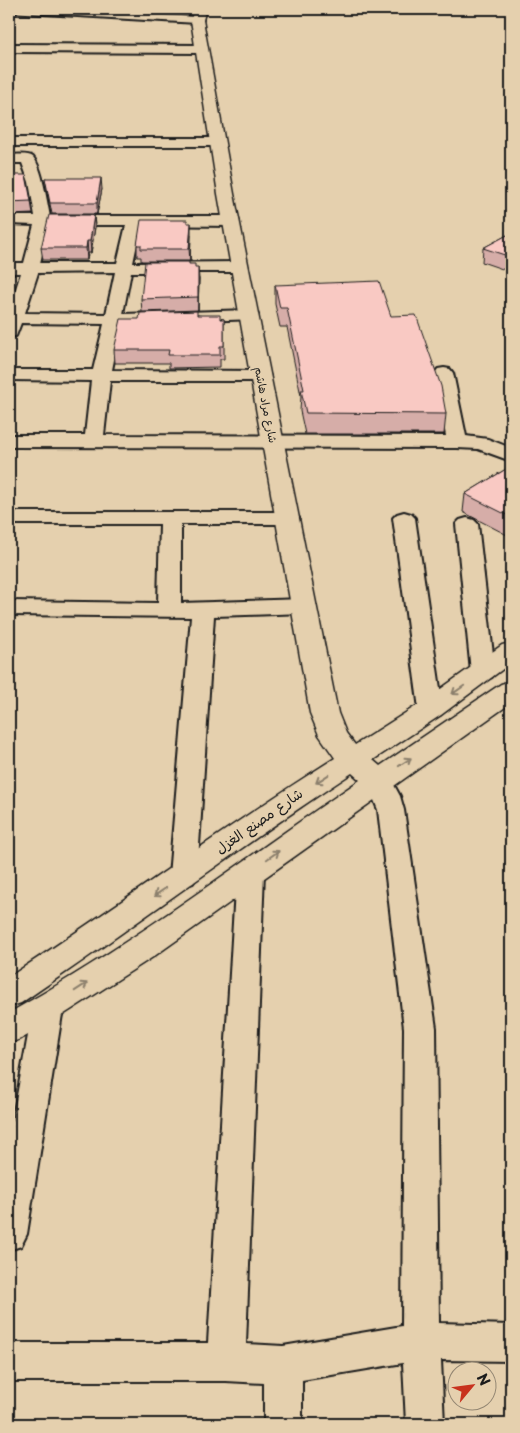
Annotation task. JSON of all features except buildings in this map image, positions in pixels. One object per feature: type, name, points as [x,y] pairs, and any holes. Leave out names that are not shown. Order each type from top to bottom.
[{"type":"street","points":[[11,12],[77,11],[198,14]]},
{"type":"street","name":"شارع مراد هاشم","points":[[198,14],[201,49],[216,142],[324,713],[329,730],[339,746],[379,780]]},
{"type":"street","points":[[9,48],[201,49]]},
{"type":"street","points":[[9,142],[216,142]]},
{"type":"street","points":[[9,142],[27,160],[36,182],[43,220],[31,268],[10,324],[249,315]]},
{"type":"street","points":[[9,159],[27,160]]},
{"type":"street","points":[[16,182],[36,182]]},
{"type":"street","points":[[9,220],[231,221]]},
{"type":"street","points":[[94,441],[101,377],[134,221]]},
{"type":"street","points":[[9,268],[240,267]]},
{"type":"street","points":[[444,372],[457,442]]},
{"type":"street","points":[[9,375],[101,377],[261,376]]},
{"type":"street","points":[[9,441],[457,442],[481,443],[511,455]]},
{"type":"street","points":[[9,518],[288,518]]},
{"type":"street","points":[[169,610],[171,518]]},
{"type":"street","points":[[404,518],[431,709]]},
{"type":"street","points":[[467,524],[484,672]]},
{"type":"street","points":[[9,608],[203,610],[305,606]]},
{"type":"street","points":[[183,876],[203,610]]},
{"type":"street","name":"شارع مصنع الغزل","points":[[9,994],[183,876],[262,818],[431,709],[511,651]]},
{"type":"street","points":[[9,1029],[48,1008],[151,942],[379,780],[511,690]]},
{"type":"street","points":[[379,780],[391,810],[420,1028],[421,1341],[425,1424]]},
{"type":"street","points":[[226,1362],[250,872]]},
{"type":"street","points":[[9,1234],[48,1008]]},
{"type":"street","points":[[9,1362],[226,1362],[283,1364],[421,1341],[511,1343]]},
{"type":"street","points":[[283,1364],[283,1424]]}]
